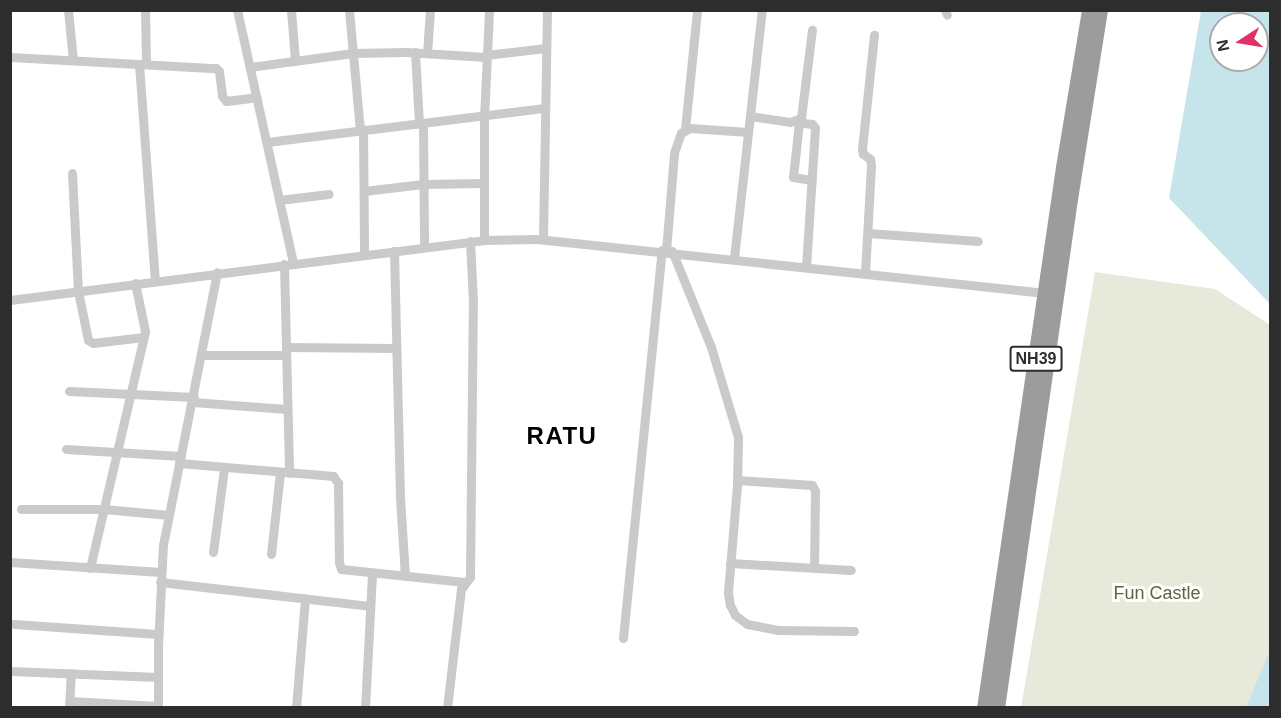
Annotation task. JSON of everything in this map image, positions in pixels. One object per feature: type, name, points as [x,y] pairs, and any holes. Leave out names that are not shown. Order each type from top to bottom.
[{"type":"highway","name":"NH39","points":[[984,708],[1089,10]]},
{"type":"highway","name":"NH39","points":[[997,708],[1070,199],[1100,10]]},
{"type":"street","points":[[68,10],[72,60]]},
{"type":"street","points":[[145,10],[143,64],[151,258],[155,280]]},
{"type":"street","points":[[237,10],[279,200],[289,263],[284,473],[271,554]]},
{"type":"street","points":[[291,10],[295,60]]},
{"type":"street","points":[[349,10],[361,130],[364,254]]},
{"type":"street","points":[[427,53],[430,10]]},
{"type":"street","points":[[484,240],[484,118],[489,10]]},
{"type":"street","points":[[543,239],[547,10]]},
{"type":"street","points":[[623,638],[667,251],[675,145],[685,129],[697,10]]},
{"type":"street","points":[[734,258],[762,10]]},
{"type":"street","points":[[812,30],[802,114],[797,122],[793,177],[812,180]]},
{"type":"street","points":[[865,273],[871,165],[870,159],[863,154],[862,149],[874,35]]},
{"type":"street","points":[[250,67],[352,53],[415,52],[486,56],[546,48]]},
{"type":"street","points":[[415,52],[421,123],[424,247]]},
{"type":"street","points":[[10,57],[216,68],[219,70],[222,96],[226,101],[257,97]]},
{"type":"street","points":[[267,142],[421,123],[484,118],[545,108]]},
{"type":"street","points":[[750,116],[812,124],[815,128],[806,266]]},
{"type":"street","points":[[685,129],[748,132]]},
{"type":"street","points":[[72,173],[78,291],[89,342],[144,337]]},
{"type":"street","points":[[364,191],[423,184],[484,183]]},
{"type":"street","points":[[279,200],[329,194]]},
{"type":"street","points":[[868,234],[978,241]]},
{"type":"street","points":[[10,300],[470,241],[543,239],[1045,293]]},
{"type":"street","points":[[66,449],[118,452],[224,468],[335,477],[339,497],[339,566],[344,571],[464,582],[469,580],[471,572],[473,302],[470,241]]},
{"type":"street","points":[[394,250],[405,576]]},
{"type":"street","points":[[667,251],[711,346],[738,437],[728,593],[730,605],[735,615],[747,624],[777,630],[854,632]]},
{"type":"street","points":[[71,673],[69,704],[158,707],[161,577],[169,515],[217,272]]},
{"type":"street","points":[[90,568],[144,337],[145,322],[135,283]]},
{"type":"street","points":[[202,355],[396,348]]},
{"type":"street","points":[[69,391],[193,399],[287,409]]},
{"type":"street","points":[[213,552],[224,468]]},
{"type":"street","points":[[737,480],[812,485],[815,491],[814,568]]},
{"type":"street","points":[[21,509],[104,509],[169,515]]},
{"type":"street","points":[[10,562],[90,568],[370,606]]},
{"type":"street","points":[[730,563],[851,570]]},
{"type":"street","points":[[365,708],[372,574]]},
{"type":"street","points":[[447,708],[460,589],[464,582]]},
{"type":"street","points":[[296,708],[305,598]]},
{"type":"street","points":[[14,624],[158,634]]},
{"type":"street","points":[[10,671],[158,677]]},
{"type":"green space","name":"Fun Castle","points":[[1095,272],[1215,289],[1270,325],[1270,649],[1246,707],[1021,708]]},
{"type":"water","points":[[1201,11],[1270,11],[1270,304],[1169,198]]},
{"type":"water","points":[[1270,649],[1270,707],[1246,707]]},
{"type":"district","name":"RATU","points":[[562,436]]}]
